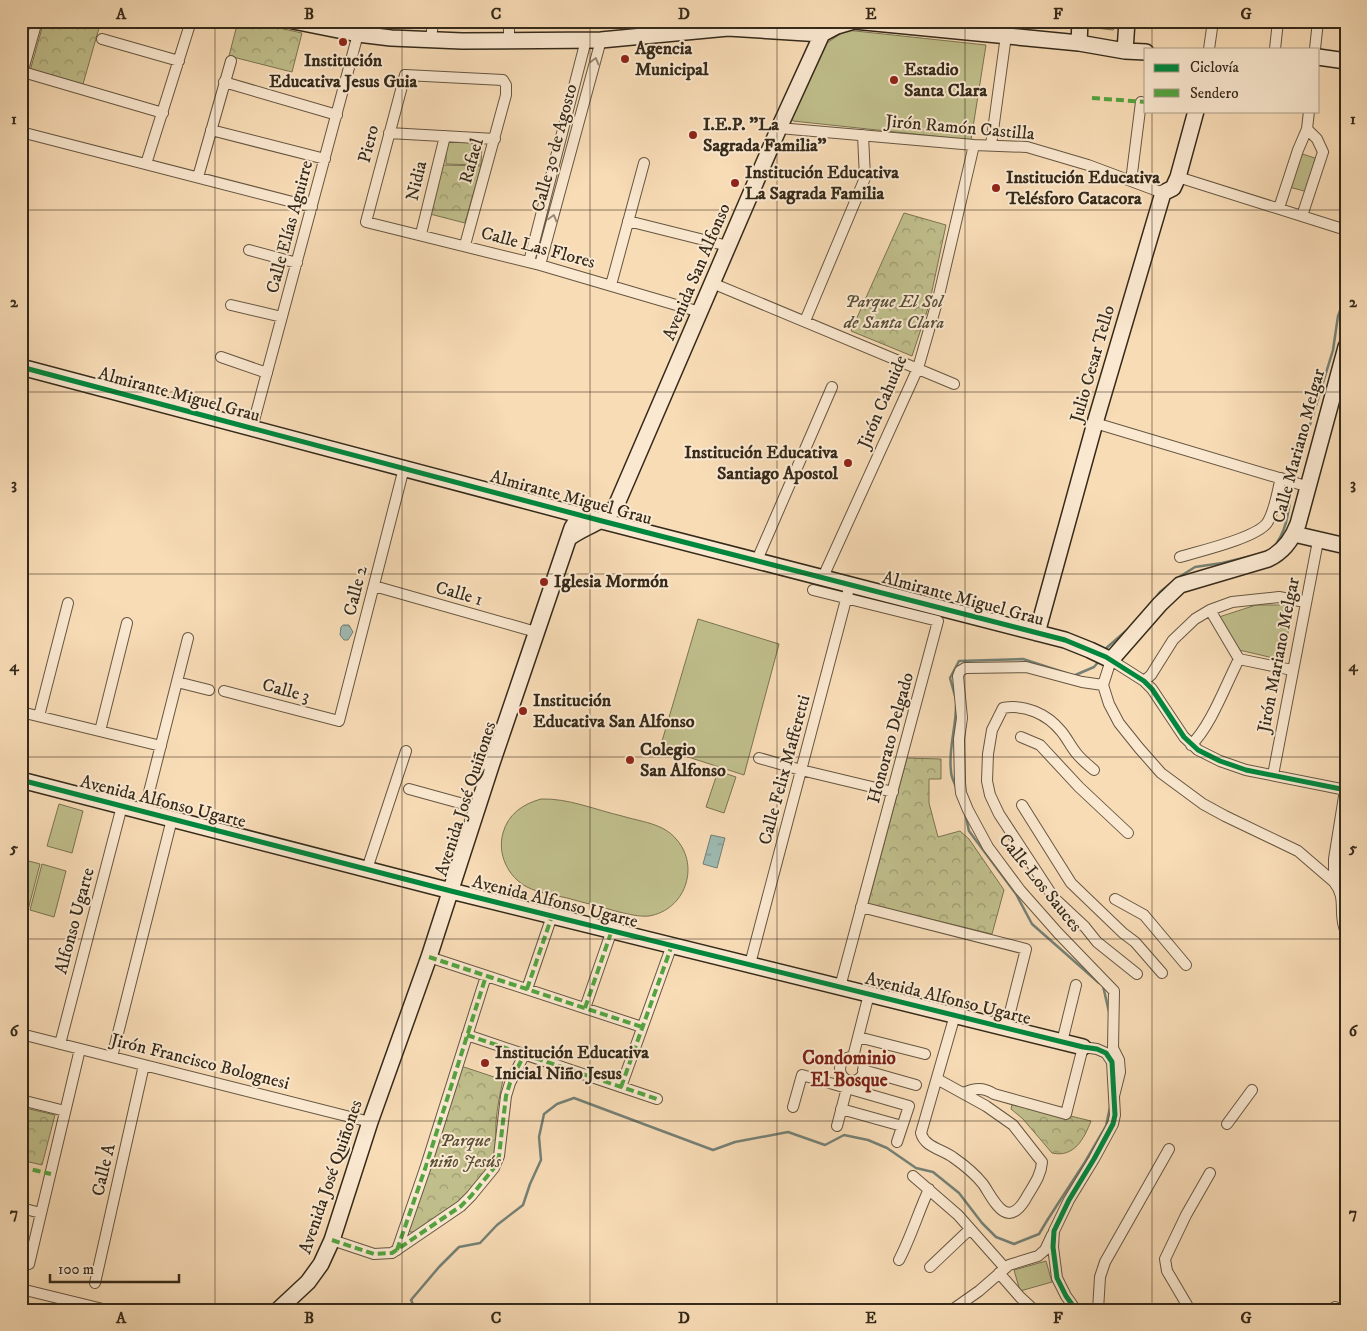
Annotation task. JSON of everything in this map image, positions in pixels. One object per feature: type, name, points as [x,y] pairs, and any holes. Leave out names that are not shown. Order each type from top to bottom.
[{"type":"street","points":[[37,21],[22,74],[163,113]]},
{"type":"street","points":[[146,164],[191,21]]},
{"type":"street","points":[[431,40],[433,21]]},
{"type":"street","points":[[509,21],[509,40]]},
{"type":"street","points":[[300,22],[358,34],[462,42],[601,40],[728,24],[822,34],[837,24],[854,21],[1007,29],[1125,51],[1144,52]]},
{"type":"street","points":[[1079,43],[1080,21]]},
{"type":"street","points":[[1125,51],[1127,21]]},
{"type":"street","points":[[1209,48],[1213,21]]},
{"type":"street","points":[[1275,48],[1278,21]]},
{"type":"street","points":[[1315,48],[1318,21]]},
{"type":"street","points":[[991,145],[1007,29]]},
{"type":"street","name":"Calle Elías Aguirre","points":[[252,428],[358,34]]},
{"type":"street","name":"Avenida San Alfonso","points":[[602,520],[616,506],[779,128],[822,34]]},
{"type":"street","points":[[102,40],[179,60]]},
{"type":"street","name":"Calle 30 de Agosto","points":[[529,262],[586,40]]},
{"type":"street","name":"Calle 30 de Agosto","points":[[540,265],[601,40]]},
{"type":"street","points":[[1320,57],[1346,60]]},
{"type":"street","points":[[198,178],[231,61]]},
{"type":"street","name":"Rafael","points":[[405,75],[503,80],[506,85],[506,95],[495,139],[465,245]]},
{"type":"street","name":"Piero","points":[[366,222],[405,75]]},
{"type":"street","points":[[224,82],[337,115]]},
{"type":"street","points":[[1131,181],[1140,102]]},
{"type":"street","name":"Julio Cesar Tello","points":[[1037,633],[1095,423],[1163,192],[1173,188],[1178,177],[1196,112]]},
{"type":"street","points":[[1279,208],[1307,129],[1309,112]]},
{"type":"street","name":"Jirón Ramón Castilla","points":[[779,128],[974,145],[1027,147],[1088,165],[1163,192]]},
{"type":"street","points":[[1302,216],[1323,152],[1317,139],[1307,129]]},
{"type":"street","points":[[211,130],[325,159]]},
{"type":"street","points":[[21,132],[312,207]]},
{"type":"street","points":[[389,134],[495,139]]},
{"type":"street","name":"Nidia","points":[[421,234],[445,136]]},
{"type":"street","points":[[805,321],[865,178],[864,136]]},
{"type":"street","name":"Jirón Cahuide","points":[[823,577],[918,368],[940,296],[974,145]]},
{"type":"street","points":[[611,285],[644,163]]},
{"type":"street","points":[[1178,177],[1346,230]]},
{"type":"street","points":[[628,221],[728,246]]},
{"type":"street","name":"Calle Las Flores","points":[[366,222],[529,262],[700,312]]},
{"type":"street","points":[[249,250],[297,263]]},
{"type":"street","points":[[712,283],[954,384]]},
{"type":"street","points":[[231,305],[282,317]]},
{"type":"street","name":"Calle Mariano Melgar","points":[[1111,660],[1160,604],[1180,585],[1278,555],[1294,534],[1344,356]]},
{"type":"street","points":[[221,357],[267,373]]},
{"type":"street","name":"Almirante Miguel Grau","points":[[21,367],[580,515],[823,577],[848,591],[1037,633],[1090,650],[1111,660]]},
{"type":"street","points":[[757,560],[832,387]]},
{"type":"street","points":[[1095,423],[1309,486]]},
{"type":"street","name":"Calle 2","points":[[340,721],[404,468]]},
{"type":"street","points":[[1180,557],[1224,544],[1259,530],[1267,522],[1281,478]]},
{"type":"street","name":"Avenida José Quiñones","points":[[278,1310],[308,1282],[321,1264],[332,1240],[370,1122],[430,957],[536,632],[572,528],[580,515]]},
{"type":"street","points":[[569,538],[602,520]]},
{"type":"street","points":[[1294,534],[1346,546]]},
{"type":"street","name":"Jirón Mariano Melgar","points":[[1273,775],[1318,541]]},
{"type":"street","name":"Calle 1","points":[[374,586],[536,632]]},
{"type":"street","name":"Honorato Delgado","points":[[813,590],[848,591],[938,621],[840,987]]},
{"type":"street","name":"Calle Felix Mafferetti","points":[[750,964],[848,591]]},
{"type":"street","points":[[1144,681],[1151,675],[1163,654],[1178,634],[1195,619],[1210,610],[1232,602],[1279,597],[1305,602]]},
{"type":"street","points":[[39,716],[68,603]]},
{"type":"street","points":[[1210,610],[1239,659],[1292,670]]},
{"type":"street","points":[[100,731],[127,623]]},
{"type":"street","points":[[144,812],[188,638]]},
{"type":"street","points":[[1191,744],[1196,740],[1210,717],[1239,659]]},
{"type":"street","points":[[1334,882],[1334,859],[1345,788],[1246,770],[1220,761],[1198,750],[1184,737],[1152,689],[1144,681],[1111,660],[1103,685],[1109,704],[1119,723],[1139,748],[1161,773],[1210,808],[1298,851],[1334,882],[1339,888],[1343,899],[1346,932]]},
{"type":"street","name":"Calle Los Sauces","points":[[1103,685],[1074,680],[1026,667],[966,668],[960,671],[958,676],[962,718],[959,739],[962,793],[968,810],[988,847],[1026,897],[1114,991],[1113,1048],[1120,1072],[1114,1096]]},
{"type":"street","points":[[177,682],[209,690]]},
{"type":"street","name":"Calle 3","points":[[224,691],[340,721]]},
{"type":"street","points":[[1094,770],[1076,754],[1062,732],[1051,720],[1029,708],[1003,708],[992,730],[988,754],[990,795],[999,814],[1054,898],[1085,927],[1097,942],[1137,974]]},
{"type":"street","points":[[21,712],[161,746]]},
{"type":"street","points":[[1021,737],[1040,745],[1079,787],[1128,833]]},
{"type":"street","points":[[367,869],[406,751]]},
{"type":"street","points":[[759,758],[893,792]]},
{"type":"street","name":"Avenida Alfonso Ugarte","points":[[21,780],[451,891],[1083,1047]]},
{"type":"street","points":[[409,789],[478,808]]},
{"type":"street","points":[[1022,805],[1071,883],[1123,933],[1135,942],[1162,973]]},
{"type":"street","name":"Alfonso Ugarte","points":[[60,1044],[122,806]]},
{"type":"street","points":[[112,1056],[172,819]]},
{"type":"street","points":[[1115,899],[1144,915],[1186,965]]},
{"type":"street","points":[[861,907],[1026,949],[1006,1028]]},
{"type":"street","points":[[527,989],[552,916]]},
{"type":"street","points":[[586,1008],[612,930]]},
{"type":"street","points":[[621,1087],[672,945]]},
{"type":"street","points":[[430,957],[642,1028]]},
{"type":"street","points":[[397,1250],[425,1169],[486,976]]},
{"type":"street","points":[[1062,1042],[1076,985]]},
{"type":"street","points":[[853,1057],[869,994]]},
{"type":"street","points":[[937,1079],[1013,1125],[1042,1162],[1041,1172],[1019,1209],[1012,1213],[998,1207],[982,1183],[966,1167],[952,1156],[928,1144],[923,1139],[922,1133],[937,1079],[955,1015]]},
{"type":"street","name":"Jirón Francisco Bolognesi","points":[[21,1034],[370,1122]]},
{"type":"street","points":[[467,1035],[656,1099]]},
{"type":"street","points":[[858,1037],[925,1054]]},
{"type":"street","points":[[952,1310],[979,1291],[1002,1271],[1038,1256],[1044,1250],[1069,1200],[1113,1124],[1115,1115],[1112,1062],[1106,1053],[1097,1049],[1083,1047],[1066,1114],[994,1094],[986,1089],[974,1089],[963,1093]]},
{"type":"street","points":[[29,1264],[80,1048]]},
{"type":"street","points":[[332,1240],[374,1254],[383,1255],[397,1250],[461,1206],[484,1182],[494,1168],[502,1145],[506,1096],[524,1054]]},
{"type":"street","points":[[837,1126],[848,1084],[860,1077],[863,1070],[860,1060],[853,1057],[845,1059],[840,1069],[848,1084]]},
{"type":"street","name":"Calle A","points":[[95,1283],[144,1065]]},
{"type":"street","points":[[863,1070],[916,1085]]},
{"type":"street","points":[[794,1107],[802,1076],[848,1084],[909,1106],[897,1142]]},
{"type":"street","points":[[1227,1124],[1252,1090]]},
{"type":"street","points":[[21,1100],[65,1110]]},
{"type":"street","points":[[841,1109],[902,1126]]},
{"type":"street","points":[[1098,1310],[1100,1277],[1105,1262],[1169,1149]]},
{"type":"street","points":[[1190,1310],[1167,1271],[1165,1259],[1186,1215],[1210,1173]]},
{"type":"street","points":[[913,1176],[958,1215],[1002,1271],[1020,1298],[1034,1310]]},
{"type":"street","points":[[899,1260],[930,1189]]},
{"type":"street","points":[[21,1208],[41,1213]]},
{"type":"street","points":[[930,1267],[970,1229]]},
{"type":"street","points":[[1054,1230],[1053,1247],[1057,1278],[1076,1310]]},
{"type":"street","points":[[21,1289],[107,1310]]},
{"type":"green space","points":[[44,21],[101,21],[83,84],[30,71]]},
{"type":"green space","points":[[238,21],[247,21],[302,33],[292,72],[229,56]]},
{"type":"green space","points":[[1084,21],[1117,21],[1117,26],[1113,30],[1087,27]]},
{"type":"green space","name":"Estadio Santa Clara","points":[[846,30],[986,45],[971,140],[793,121],[790,115],[824,45]]},
{"type":"green space","points":[[446,142],[482,143],[481,165],[446,164]]},
{"type":"green space","points":[[1299,153],[1318,159],[1308,192],[1289,187]]},
{"type":"green space","points":[[443,165],[481,166],[465,223],[430,214]]},
{"type":"green space","name":"Parque El Sol de Santa Clara","points":[[904,213],[946,225],[929,305],[912,356],[851,331]]},
{"type":"green space","points":[[1256,605],[1294,605],[1282,660],[1239,650],[1219,617]]},
{"type":"green space","points":[[698,619],[779,644],[744,775],[660,748]]},
{"type":"green space","points":[[907,758],[941,759],[941,779],[929,779],[929,803],[938,837],[960,831],[969,839],[1004,890],[992,934],[868,904]]},
{"type":"green space","points":[[718,771],[736,777],[724,813],[706,807]]},
{"type":"green space","points":[[541,799],[561,800],[582,805],[653,824],[668,832],[677,840],[684,851],[687,862],[688,874],[680,896],[672,905],[661,912],[642,916],[542,892],[520,883],[509,871],[503,857],[503,833],[512,815],[522,807]]},
{"type":"green space","points":[[59,804],[83,811],[72,853],[47,846]]},
{"type":"green space","points":[[21,859],[40,864],[28,910],[21,908]]},
{"type":"green space","points":[[42,864],[66,871],[54,917],[30,910]]},
{"type":"green space","name":"Parque niño Jesús","points":[[461,1066],[503,1080],[496,1117],[495,1159],[487,1175],[470,1194],[416,1232],[410,1232],[407,1227]]},
{"type":"green space","points":[[1017,1103],[1091,1121],[1077,1146],[1066,1153],[1052,1153],[1023,1119],[1011,1109],[1012,1105]]},
{"type":"green space","points":[[21,1107],[55,1115],[42,1165],[21,1160]]},
{"type":"green space","points":[[1046,1261],[1052,1282],[1020,1291],[1014,1270]]},
{"type":"water","points":[[343,625],[349,625],[353,632],[348,640],[344,640],[340,635]]},
{"type":"water","points":[[711,835],[725,838],[717,868],[703,864]]},
{"type":"waterway","points":[[1294,476],[1300,449],[1311,422],[1333,350],[1338,316],[1346,295]]},
{"type":"waterway","points":[[1273,548],[1285,526],[1292,486]]},
{"type":"waterway","points":[[1154,600],[1160,592],[1176,579],[1195,567],[1260,554]]},
{"type":"waterway","points":[[1104,650],[1127,630]]},
{"type":"waterway","points":[[955,696],[950,678],[959,661],[1023,659],[1066,673]]},
{"type":"waterway","points":[[1073,676],[1094,667],[1100,660]]},
{"type":"waterway","points":[[956,706],[950,763],[951,775],[956,787]]},
{"type":"waterway","points":[[965,813],[969,831],[1016,894],[1032,924],[1099,983]]},
{"type":"waterway","points":[[1103,986],[1109,1012]]},
{"type":"waterway","points":[[416,1310],[411,1300],[459,1247],[480,1243],[497,1225],[523,1205],[541,1160],[539,1137],[544,1114],[557,1104],[574,1098],[713,1150],[735,1142],[788,1132],[825,1145],[844,1135],[868,1140],[887,1148],[916,1168],[933,1172],[959,1193],[982,1223],[996,1237],[1014,1244],[1039,1234],[1106,1126],[1110,1107]]},
{"type":"marked path","points":[[1092,98],[1144,102]]},
{"type":"marked path","points":[[527,989],[552,916]]},
{"type":"marked path","points":[[585,1008],[612,930]]},
{"type":"marked path","points":[[621,1087],[672,945]]},
{"type":"marked path","points":[[429,957],[642,1027]]},
{"type":"marked path","points":[[397,1250],[425,1169],[486,976]]},
{"type":"marked path","points":[[467,1035],[657,1099]]},
{"type":"marked path","points":[[332,1240],[374,1254],[392,1253],[461,1206],[494,1168],[499,1156],[506,1096],[510,1083],[524,1055]]},
{"type":"marked path","points":[[21,1167],[51,1174]]},
{"type":"cycle path","points":[[21,367],[602,521],[1065,640],[1106,657],[1144,681],[1152,689],[1184,737],[1198,750],[1220,761],[1246,770],[1346,790]]},
{"type":"cycle path","points":[[21,780],[451,891],[1097,1049],[1106,1053],[1112,1062],[1115,1115],[1113,1124],[1069,1200],[1054,1231],[1053,1247],[1057,1278],[1076,1310]]},
{"type":"place","name":"Institución Educativa Jesus Guia","points":[[343,42]]},
{"type":"place","name":"Agencia Municipal","points":[[625,59]]},
{"type":"place","name":"Estadio Santa Clara","points":[[894,80]]},
{"type":"place","name":"I.E.P. \"La Sagrada Familia\"","points":[[693,135]]},
{"type":"place","name":"Institución Educativa La Sagrada Familia","points":[[735,183]]},
{"type":"place","name":"Institución Educativa Telésforo Catacora","points":[[996,188]]},
{"type":"place","name":"Institución Educativa Santiago Apostol","points":[[848,463]]},
{"type":"place","name":"Iglesia Mormón","points":[[544,582]]},
{"type":"place","name":"Institución Educativa San Alfonso","points":[[523,711]]},
{"type":"place","name":"Colegio San Alfonso","points":[[630,760]]},
{"type":"place","name":"Institución Educativa Inicial Niño Jesus","points":[[485,1063]]},
{"type":"district","name":"Condominio El Bosque","points":[[849,1069]]}]
